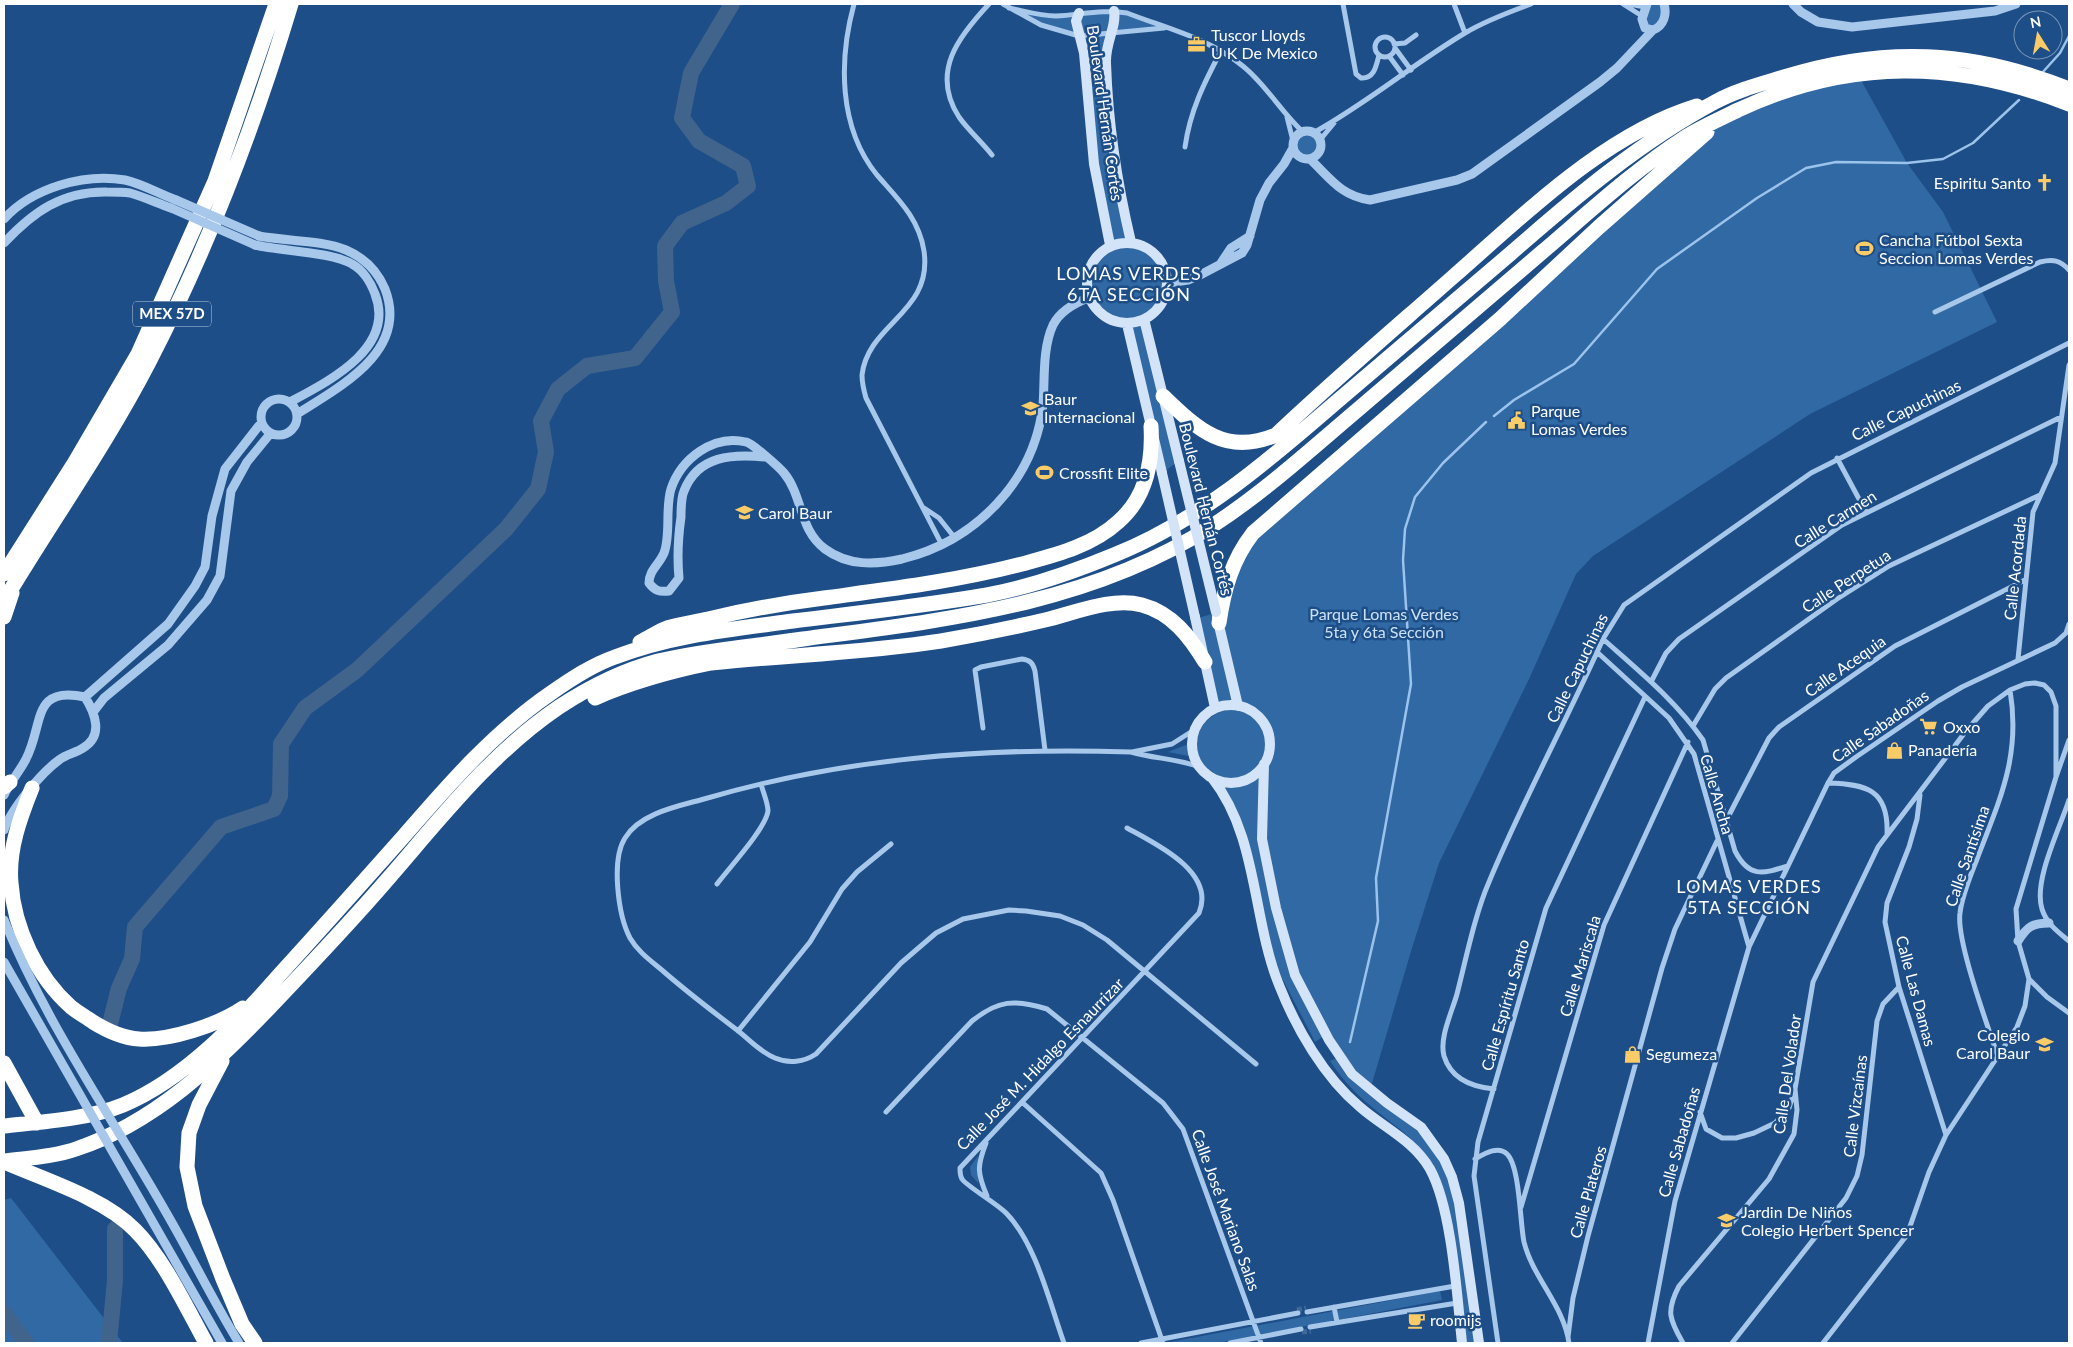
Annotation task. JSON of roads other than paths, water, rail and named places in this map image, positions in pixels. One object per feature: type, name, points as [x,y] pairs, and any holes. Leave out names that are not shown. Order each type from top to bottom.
[{"type":"highway","name":"MEX 57D","points":[[4,601],[10,577],[138,354],[215,181],[276,4]]},
{"type":"highway","name":"MEX 57D","points":[[10,577],[91,466],[149,363],[196,267],[252,120],[291,4]]},
{"type":"highway","points":[[1163,396],[1188,420],[1227,442],[1245,444],[1261,441],[1276,435],[1519,219],[1602,153],[1673,114],[1718,100],[1750,87],[1817,67],[1880,56],[1925,56],[1971,61],[2013,69],[2069,89]]},
{"type":"highway","points":[[4,1162],[76,1149],[119,1130],[191,1084],[226,1052],[354,919],[450,808],[490,765],[530,729],[562,705],[593,688],[657,661],[990,612],[1053,597],[1111,576],[1168,552],[1214,525],[1301,458],[1600,203],[1664,152],[1703,127],[1787,90],[1823,80],[1880,70],[1924,70],[1971,76],[2011,84],[2069,104]]},
{"type":"highway","points":[[612,658],[678,638],[992,594],[1058,576],[1120,553],[1165,531],[1215,501],[1298,435],[1590,185],[1664,133],[1718,100]]},
{"type":"highway","points":[[1218,617],[1232,568],[1253,533],[1500,319],[1599,226],[1726,116]]},
{"type":"highway","points":[[4,1126],[37,1123],[100,1112],[124,1105],[155,1087],[223,1036],[439,796],[498,735],[546,696],[666,628],[763,606],[897,588],[990,572],[1054,556],[1078,546],[1104,534],[1120,522],[1132,508],[1141,492],[1151,466],[1151,426]]},
{"type":"highway","points":[[4,618],[10,577]]},
{"type":"highway","points":[[530,729],[563,711],[626,685],[676,670],[711,663],[939,641],[1008,629],[1118,604],[1141,605],[1170,619],[1182,628],[1204,662]]},
{"type":"highway","points":[[32,788],[18,822],[12,853],[11,882],[15,910],[25,942],[42,972],[71,1007],[102,1028],[138,1039],[171,1037],[203,1026],[235,1014],[261,996]]},
{"type":"highway","points":[[226,1052],[195,1114],[189,1133],[187,1167],[195,1206],[223,1279],[242,1324],[255,1343]]},
{"type":"highway","points":[[4,1063],[37,1123]]},
{"type":"highway","points":[[4,1162],[94,1200],[135,1230],[161,1265],[206,1343]]},
{"type":"main road","name":"Boulevard Hernán Cortés","points":[[1114,11],[1115,23],[1109,34],[1106,52],[1107,104],[1114,161],[1130,242]]},
{"type":"main road","name":"Boulevard Hernán Cortés","points":[[1079,13],[1076,21],[1084,53],[1094,164],[1110,246]]},
{"type":"main road","points":[[1130,242],[1145,246],[1157,255],[1165,268],[1168,283],[1161,304],[1144,320],[1127,324],[1111,320],[1097,312],[1088,298],[1086,283],[1089,267],[1097,254],[1110,246],[1130,242]]},
{"type":"main road","name":"Boulevard Hernán Cortés","points":[[1144,320],[1218,617],[1238,706]]},
{"type":"main road","name":"Boulevard Hernán Cortés","points":[[1127,324],[1215,708]]},
{"type":"main road","points":[[1462,1343],[1445,1216],[1430,1169],[1409,1142],[1352,1100],[1322,1064],[1279,985],[1266,948],[1239,826],[1226,796],[1212,778],[1199,767],[1192,750],[1194,730],[1203,718],[1215,708],[1238,706],[1255,713],[1266,728],[1270,746],[1264,764],[1262,839],[1276,908],[1295,975],[1329,1040],[1352,1074],[1370,1090],[1421,1127],[1444,1158],[1460,1203],[1479,1343]]},
{"type":"main road","points":[[1212,778],[1228,783],[1237,782],[1253,776],[1264,764]]},
{"type":"main road","points":[[1313,1049],[1329,1040]]},
{"type":"main road","points":[[1322,1064],[1338,1054]]},
{"type":"street","points":[[854,4],[847,32],[844,56],[844,87],[849,116],[860,145],[875,172],[903,204],[917,226],[924,251],[924,278],[915,298],[880,337],[868,355],[862,376],[866,398],[876,421],[942,545]]},
{"type":"street","points":[[989,4],[964,30],[952,50],[948,72],[950,97],[960,117],[992,155]]},
{"type":"street","points":[[1003,4],[1042,25],[1079,36],[1167,28]]},
{"type":"street","points":[[1343,4],[1356,74],[1360,78],[1367,78],[1373,74],[1379,55],[1374,47],[1379,39],[1388,37],[1411,70]]},
{"type":"street","points":[[1454,4],[1465,33]]},
{"type":"street","points":[[1317,136],[1338,119],[1465,33],[1505,13],[1532,4]]},
{"type":"street","points":[[1623,4],[1645,9]]},
{"type":"street","points":[[1630,4],[1645,9]]},
{"type":"street","points":[[1649,29],[1658,28],[1664,18],[1664,4]]},
{"type":"street","points":[[1793,4],[1801,12],[1818,22],[1852,27],[1995,12],[2016,4]]},
{"type":"street","points":[[1009,8],[1041,15],[1114,11],[1127,13],[1204,40],[1244,67],[1262,84],[1287,117],[1303,132],[1317,136]]},
{"type":"street","points":[[1287,117],[1293,144],[1305,159],[1327,176],[1342,191],[1357,198],[1370,200],[1457,180],[1472,174],[1600,82],[1641,44],[1649,29],[1645,9]]},
{"type":"street","points":[[1389,56],[1395,46],[1404,43],[1416,35]]},
{"type":"street","points":[[1185,147],[1188,128],[1198,96],[1221,51]]},
{"type":"street","points":[[1379,55],[1389,56],[1403,75]]},
{"type":"street","points":[[1317,136],[1338,119]]},
{"type":"street","points":[[1168,283],[1188,280],[1221,263],[1231,248],[1250,236],[1260,200],[1269,182],[1284,164],[1293,144],[1303,132]]},
{"type":"street","points":[[1317,136],[1319,153],[1327,176]]},
{"type":"street","points":[[1284,164],[1305,159],[1319,153]]},
{"type":"street","points":[[4,219],[13,209],[39,194],[67,183],[93,179],[125,180],[255,245],[338,259],[353,264],[373,288],[378,301],[380,314],[378,330],[372,343],[343,370],[290,402]]},
{"type":"street","points":[[4,243],[24,221],[47,206],[72,196],[93,192],[129,193],[173,204],[259,236],[345,249],[363,259],[380,278],[389,300],[390,329],[378,352],[360,371],[298,414],[296,424],[290,432],[280,436],[270,434],[261,423]]},
{"type":"street","points":[[1935,312],[2040,262],[2052,259],[2062,263],[2069,270]]},
{"type":"street","points":[[765,457],[726,456],[710,461],[690,479],[683,492],[677,554],[679,578],[669,591],[660,592],[654,589],[648,583],[649,575],[664,553],[671,490],[679,471],[692,456],[705,448],[722,442],[746,442],[756,447],[784,472],[790,482],[804,522],[816,542],[834,556],[851,561],[875,563],[916,555],[942,545],[980,522],[1003,499],[1023,468],[1039,426],[1048,344],[1053,325],[1066,310],[1088,298]]},
{"type":"street","name":"Calle Capuchinas","points":[[1494,1089],[1477,1088],[1462,1080],[1450,1068],[1444,1057],[1442,1046],[1488,883],[1603,639],[1624,605],[1811,473],[1837,458],[2069,343]]},
{"type":"street","name":"Calle Acordada","points":[[2018,659],[2033,512],[2050,478],[2055,463],[2069,365]]},
{"type":"street","points":[[6,788],[26,760],[40,712],[47,701],[59,695],[85,697],[168,624],[195,586],[205,567],[212,516],[225,469],[261,423],[261,411],[268,402],[279,399],[290,402],[298,414]]},
{"type":"street","name":"Calle Carmen","points":[[1651,682],[1666,653],[1679,639],[1842,525],[2061,417]]},
{"type":"street","points":[[94,711],[104,698],[168,645],[207,600],[220,576],[231,491],[246,462],[270,434]]},
{"type":"street","points":[[1837,458],[1866,512]]},
{"type":"street","name":"Calle Perpetua","points":[[1693,726],[1715,689],[1726,678],[1837,599],[1889,566],[2040,495]]},
{"type":"street","points":[[924,508],[939,518],[955,538]]},
{"type":"street","name":"Calle Acequia","points":[[1726,822],[1769,738],[1779,726],[1895,646],[2025,580]]},
{"type":"street","name":"Calle Sabadoñas","points":[[1648,1343],[1675,1201],[1749,946],[1828,783],[1834,773],[1938,701],[2018,659],[2055,643],[2066,633],[2069,624]]},
{"type":"street","name":"Calle Ancha","points":[[1603,639],[1651,682],[1693,726],[1703,740],[1726,822],[1735,851],[1741,863],[1751,871],[1765,873],[1788,866]]},
{"type":"street","name":"Calle Ancha","points":[[1597,652],[1669,718],[1688,742],[1694,754],[1717,841],[1734,889],[1749,946]]},
{"type":"street","points":[[982,728],[975,670],[981,667],[1022,659],[1028,660],[1033,665],[1035,671],[1045,750]]},
{"type":"street","name":"Calle Del Volador","points":[[1683,1343],[1669,1314],[1671,1301],[1679,1286],[1769,1179],[1786,1152],[1794,1134],[1797,1110],[1795,1090],[1813,982],[1863,876],[1886,835],[1920,795],[1966,731],[1993,701],[2024,684],[2035,683],[2044,685],[2051,692],[2056,706],[2058,724],[2056,777]]},
{"type":"street","name":"Calle Santísima","points":[[1998,1057],[1971,970],[1959,915],[1964,893],[2006,780],[2013,749],[2014,714],[2010,690]]},
{"type":"street","points":[[4,828],[13,811],[59,759],[84,748],[93,738],[97,724],[94,711],[85,697]]},
{"type":"street","name":"Calle Espíritu Santo","points":[[1497,1341],[1474,1176],[1478,1142],[1546,908],[1646,697]]},
{"type":"street","points":[[1131,752],[1149,747],[1162,747],[1181,740],[1194,730]]},
{"type":"street","points":[[1823,1343],[1907,1235],[1929,1172],[1946,1136],[2017,1026],[2025,1006],[2029,979],[2018,941],[2016,909],[2069,740]]},
{"type":"street","name":"Calle Mariscala","points":[[1522,1207],[1604,925],[1688,742]]},
{"type":"street","points":[[1162,747],[1162,758]]},
{"type":"street","points":[[1199,767],[1184,760],[1149,757],[1131,752],[1045,750],[952,754],[871,763],[761,784],[694,802],[646,819],[626,836],[616,861],[622,919],[639,951],[708,1010],[761,1050],[777,1059],[791,1062],[807,1060],[816,1054],[901,963],[936,933],[963,920],[1009,910],[1060,916],[1084,925],[1107,940],[1256,1064]]},
{"type":"street","points":[[1828,783],[1862,786],[1874,792],[1882,801],[1886,814],[1886,835]]},
{"type":"street","points":[[717,884],[752,841],[766,818],[768,809],[761,784]]},
{"type":"street","name":"Calle Las Damas","points":[[1920,795],[1917,819],[1909,847],[1887,903],[1885,922],[1899,987],[1946,1136]]},
{"type":"street","points":[[2069,800],[2042,879],[2040,897],[2042,910],[2049,922],[2069,941]]},
{"type":"street","name":"Calle José M. Hidalgo Esnaurrizar","points":[[1064,1343],[1029,1245],[1018,1227],[987,1197],[966,1184],[960,1172],[962,1164],[988,1140],[1199,913],[1202,898],[1200,886],[1186,868],[1170,854],[1127,828]]},
{"type":"street","name":"Calle Plateros","points":[[1568,1337],[1573,1298],[1588,1236],[1662,968],[1675,929],[1717,841]]},
{"type":"street","points":[[738,1031],[810,942],[842,889],[857,872],[891,844]]},
{"type":"street","points":[[4,920],[28,971],[88,1082],[168,1215],[214,1303],[239,1343]]},
{"type":"street","points":[[2018,941],[2027,927],[2033,924],[2049,922]]},
{"type":"street","points":[[4,962],[222,1343]]},
{"type":"street","points":[[2029,979],[2069,1013]]},
{"type":"street","name":"Calle Vizcaínas","points":[[1732,1343],[1846,1198],[1857,1176],[1862,1155],[1877,1021],[1883,1004],[1899,987]]},
{"type":"street","name":"Calle José Mariano Salas","points":[[886,1112],[972,1021],[995,1005],[1012,1001],[1047,1009],[1163,1103],[1183,1129],[1260,1340]]},
{"type":"street","points":[[1700,1112],[1706,1129],[1722,1138],[1736,1138],[1775,1124],[1789,1108],[1795,1090]]},
{"type":"street","points":[[1022,1103],[1101,1173],[1113,1200],[1162,1341]]},
{"type":"street","points":[[987,1197],[980,1181],[978,1162],[988,1140]]},
{"type":"street","points":[[1475,1159],[1493,1150],[1507,1153],[1512,1161],[1522,1207],[1521,1227],[1526,1249],[1557,1309],[1569,1343]]},
{"type":"street","points":[[1307,1310],[1318,1310],[1455,1286]]},
{"type":"street","points":[[1310,1329],[1337,1322],[1457,1303]]},
{"type":"street","points":[[1334,1307],[1337,1322]]},
{"type":"street","points":[[1141,1343],[1162,1341],[1298,1312]]},
{"type":"street","points":[[1230,1343],[1260,1340],[1291,1331],[1301,1331]]},
{"type":"waterway","points":[[110,1024],[119,988],[132,959],[135,927],[221,827],[274,809],[280,796],[281,744],[305,708],[357,670],[506,529],[538,489],[546,452],[541,421],[558,389],[587,366],[635,358],[672,312],[666,281],[665,246],[682,223],[726,203],[748,186],[743,166],[699,141],[682,118],[691,73],[732,4]]},
{"type":"waterway","points":[[2042,73],[2060,53],[2069,36]]},
{"type":"waterway","points":[[1494,416],[1514,400],[1574,364],[1657,269],[1757,198],[1806,168],[1836,162],[1907,163],[1943,159],[1973,143],[2019,100]]},
{"type":"waterway","points":[[1350,1042],[1378,921],[1376,878],[1411,684],[1403,560],[1405,529],[1415,497],[1443,463],[1486,422]]},
{"type":"waterway","points":[[109,1343],[115,1280],[115,1229]]},
{"type":"waterway","points":[[4,1313],[26,1343]]},
{"type":"tunnel","points":[[1297,1310],[1306,1308]]},
{"type":"tunnel","points":[[1302,1332],[1311,1331]]},
{"type":"place","name":"Tuscor Lloyds U K De Mexico","points":[[1197,44]]},
{"type":"place","name":"Espiritu Santo","points":[[2045,183]]},
{"type":"place","name":"Cancha Fútbol Sexta Seccion Lomas Verdes","points":[[1865,249]]},
{"type":"place","name":"Baur Internacional","points":[[1030,408]]},
{"type":"place","name":"Parque Lomas Verdes","points":[[1517,420]]},
{"type":"place","name":"Crossfit Elite","points":[[1045,473]]},
{"type":"place","name":"Carol Baur","points":[[744,513]]},
{"type":"place","name":"Oxxo","points":[[1929,727]]},
{"type":"place","name":"Panadería","points":[[1894,750]]},
{"type":"place","name":"Colegio Carol Baur","points":[[2044,1044]]},
{"type":"place","name":"Segumeza","points":[[1632,1054]]},
{"type":"place","name":"Jardin De Niños Colegio Herbert Spencer","points":[[1727,1221]]},
{"type":"place","name":"roomijs","points":[[1416,1320]]},
{"type":"district","name":"LOMAS VERDES 6TA SECCIÓN","points":[[1129,284]]},
{"type":"district","name":"LOMAS VERDES 5TA SECCIÓN","points":[[1749,898]]},
{"type":"park label","name":"Parque Lomas Verdes 5ta y 6ta Sección","points":[[1384,623]]}]
